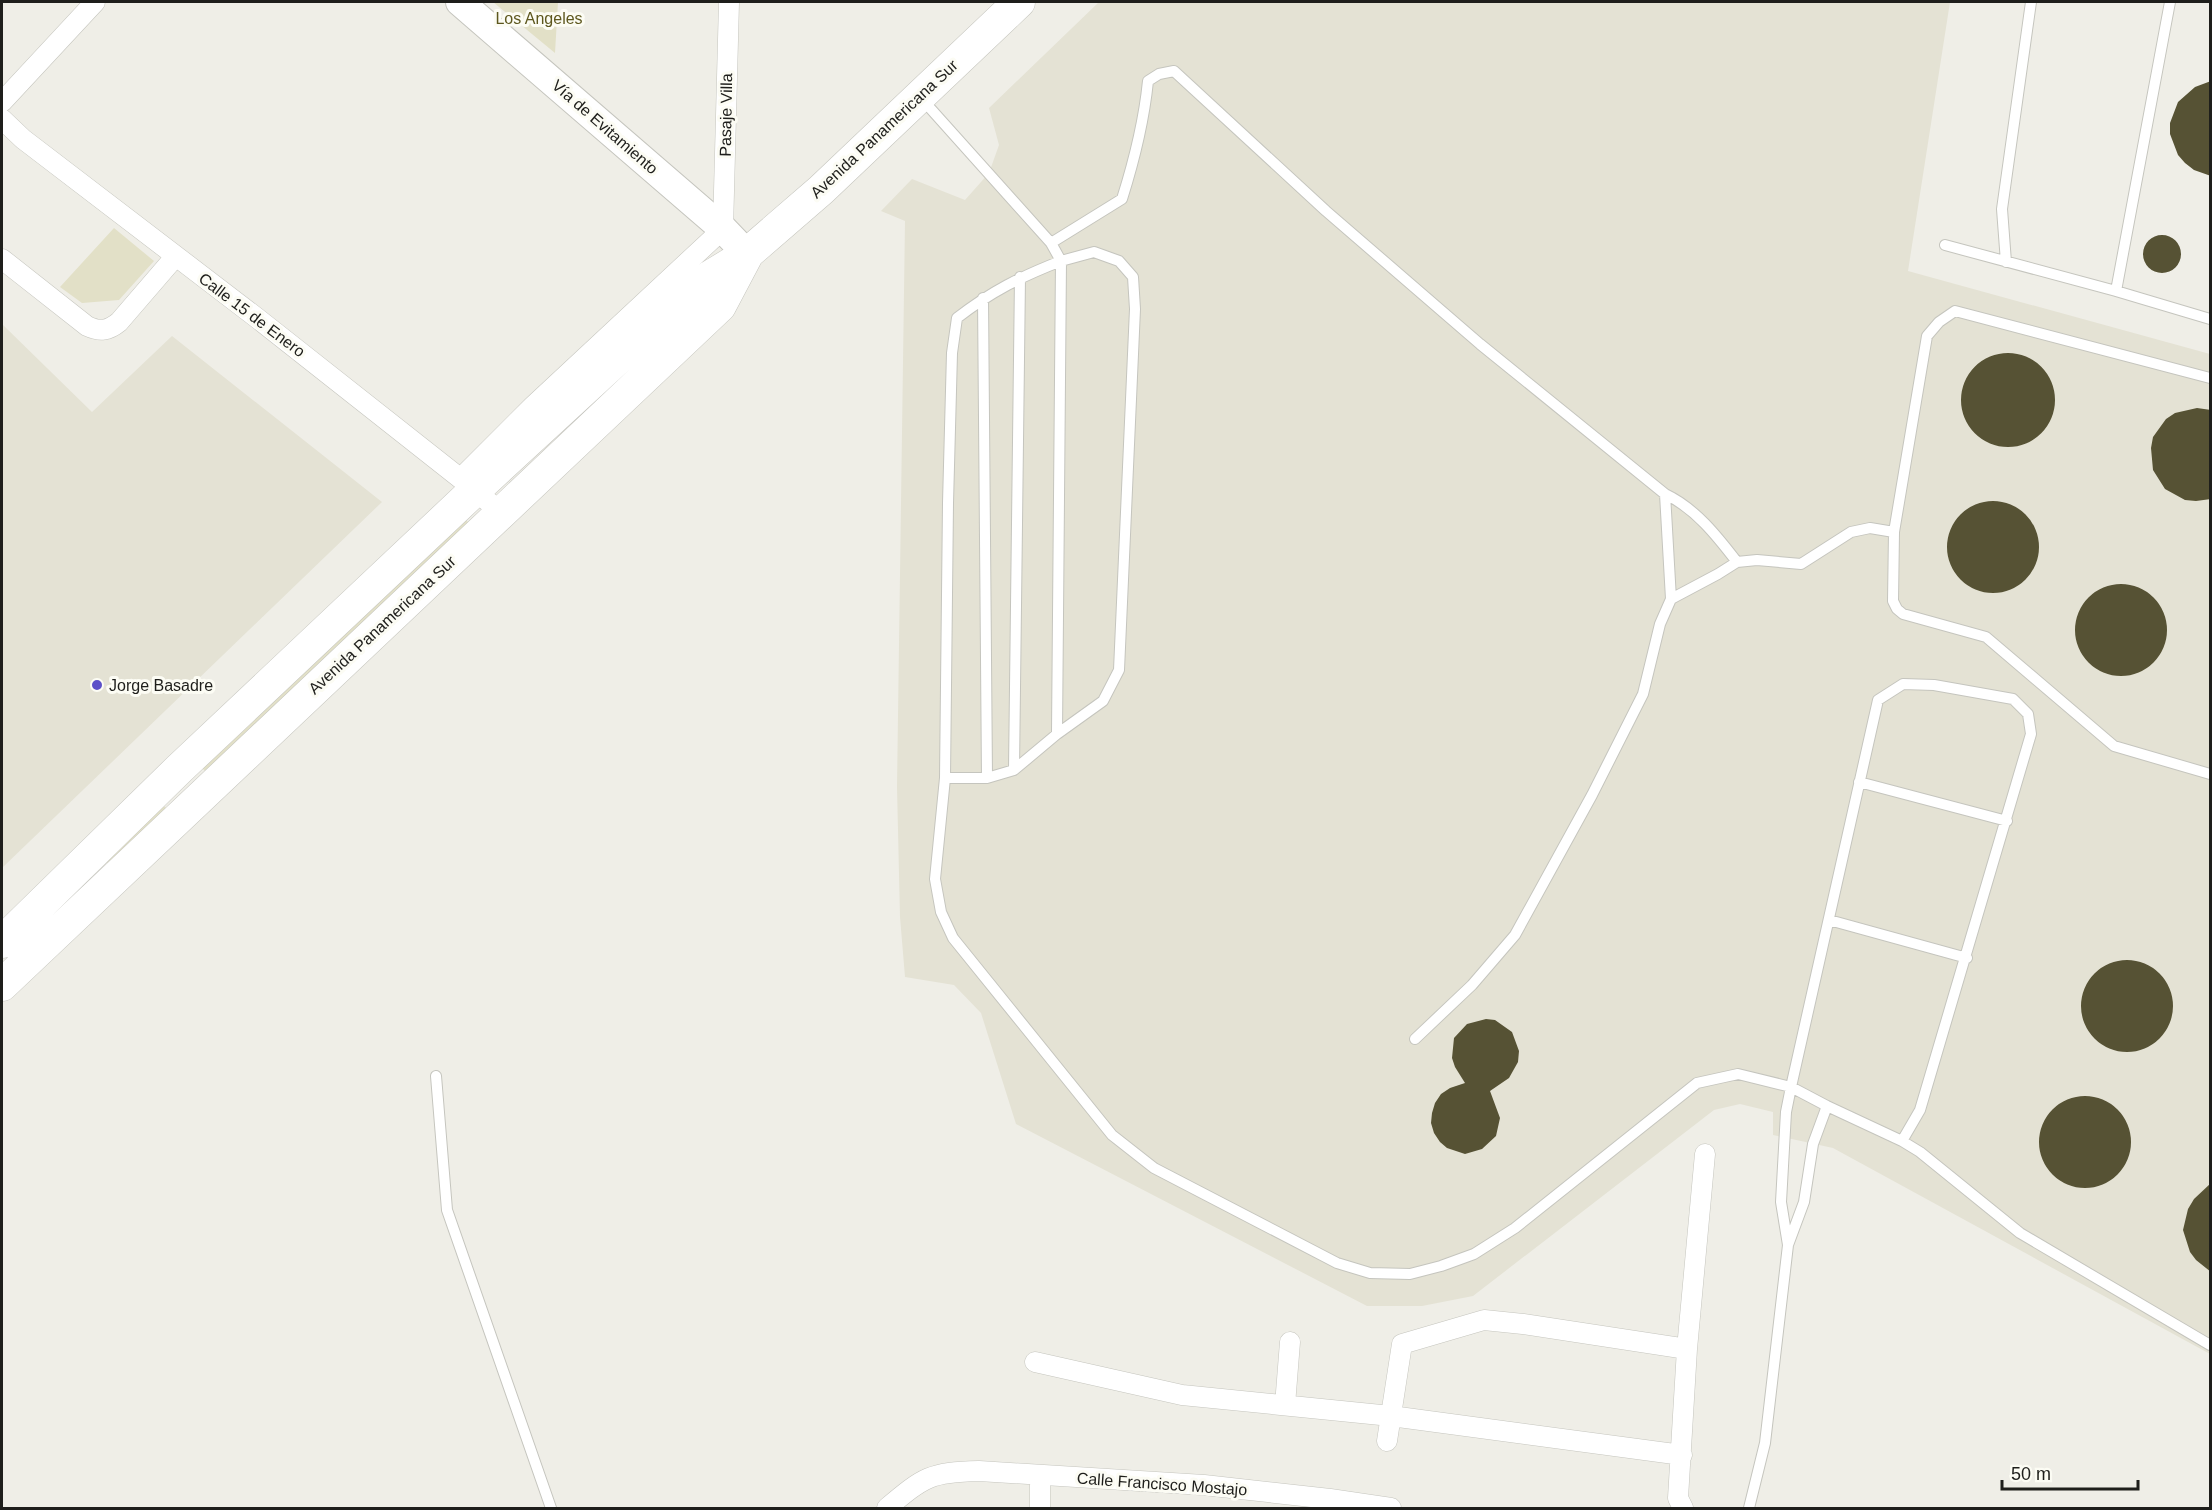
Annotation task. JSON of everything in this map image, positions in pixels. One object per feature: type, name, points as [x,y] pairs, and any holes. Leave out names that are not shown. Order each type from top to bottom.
[{"type":"main road","name":"Vía de Evitamiento","points":[[460,2],[723,229],[747,254]]},
{"type":"main road","name":"Avenida Panamericana Sur","points":[[2,942],[468,484],[701,282],[747,254],[821,190],[1019,2]]},
{"type":"main road","name":"Avenida Panamericana Sur","points":[[2,986],[720,306],[747,254]]},
{"type":"street","points":[[2,102],[95,2]]},
{"type":"street","name":"Pasaje Villa","points":[[723,229],[729,2]]},
{"type":"street","name":"Calle 15 de Enero","points":[[2,119],[23,139],[257,318],[468,484],[501,513]]},
{"type":"street","name":"Avenida Panamericana Sur","points":[[468,484],[533,406],[723,229]]},
{"type":"street","points":[[2,258],[87,326],[104,330],[112,328],[119,322],[175,257]]},
{"type":"street","points":[[1683,1509],[1678,1498],[1686,1349],[1705,1154]]},
{"type":"street","points":[[1387,1441],[1402,1344],[1484,1320],[1686,1349]]},
{"type":"street","points":[[1285,1405],[1290,1342]]},
{"type":"street","points":[[1035,1362],[1182,1395],[1391,1416],[1682,1455]]},
{"type":"street","name":"Calle Francisco Mostajo","points":[[887,1509],[913,1486],[932,1475],[979,1471],[1204,1485],[1330,1504],[1390,1509]]},
{"type":"street","points":[[1040,1475],[1040,1509]]},
{"type":"lane","points":[[2006,262],[2001,209],[2031,2]]},
{"type":"lane","points":[[2116,291],[2170,2]]},
{"type":"lane","points":[[1052,243],[1122,199],[1133,164],[1146,107],[1148,81],[1159,74],[1174,71],[1326,211],[1480,344],[1711,529],[1737,562]]},
{"type":"lane","points":[[920,97],[1052,243],[1061,261],[1057,734]]},
{"type":"lane","points":[[1945,245],[2211,319]]},
{"type":"lane","points":[[945,778],[987,778],[1014,770],[1057,734],[1103,701],[1119,670],[1135,309],[1133,277],[1119,261],[1094,252],[1061,261],[1020,277],[983,298],[957,318],[952,353],[948,503],[945,778],[935,879],[941,912],[953,938],[1112,1135],[1154,1168],[1337,1263],[1370,1273],[1410,1274],[1474,1254],[1515,1228],[1696,1083],[1738,1074],[1791,1087],[1902,1141],[1920,1152],[2020,1233],[2211,1345]]},
{"type":"lane","points":[[1014,770],[1020,277]]},
{"type":"lane","points":[[983,298],[987,778]]},
{"type":"lane","points":[[2211,378],[1955,311],[1939,322],[1927,336],[1894,532],[1893,601],[1903,614],[1986,637],[2114,746],[2211,774]]},
{"type":"lane","points":[[1414,1039],[1472,984],[1515,935],[1592,795],[1642,694],[1660,624],[1671,599],[1665,494]]},
{"type":"lane","points":[[1671,599],[1737,562],[1757,560],[1801,564],[1851,532],[1870,528],[1894,532]]},
{"type":"lane","points":[[1788,1245],[1781,1203],[1786,1112],[1878,700],[1903,684],[1934,685],[2013,699],[2028,714],[2031,734],[1967,958],[1920,1110],[1902,1141]]},
{"type":"lane","points":[[1859,782],[2007,821]]},
{"type":"lane","points":[[1829,920],[1967,958]]},
{"type":"lane","points":[[436,1076],[447,1210],[551,1509]]},
{"type":"lane","points":[[1749,1509],[1766,1443],[1788,1245],[1804,1202],[1813,1144],[1827,1106]]},
{"type":"shaded area","points":[[1099,2],[1950,2],[1908,271],[2210,354],[2210,1354],[1833,1148],[1773,1135],[1773,1112],[1740,1104],[1714,1110],[1473,1296],[1422,1306],[1367,1306],[1016,1124],[981,1013],[954,985],[905,977],[900,917],[897,787],[905,221],[881,211],[912,179],[965,200],[989,173],[999,145],[989,108]]},
{"type":"shaded area","name":"Jorge Basadre","points":[[2,324],[92,412],[172,336],[382,502],[2,868]]},
{"type":"green space","name":"Los Angeles","points":[[493,2],[558,2],[555,53]]},
{"type":"green space","points":[[114,228],[154,261],[119,300],[82,303],[60,287]]},
{"type":"green space","points":[[459,513],[469,523],[207,773],[199,765]]},
{"type":"green space","points":[[159,801],[167,809],[110,866],[103,858]]},
{"type":"building","points":[[2211,81],[2211,176],[2194,170],[2178,155],[2170,134],[2170,123],[2178,102],[2195,87]]},
{"type":"building","points":[[2162,235],[2176,240],[2181,254],[2176,268],[2162,273],[2148,268],[2143,254],[2148,240]]},
{"type":"building","points":[[2008,353],[2026,356],[2041,367],[2052,382],[2055,400],[2052,418],[2041,433],[2026,444],[2008,447],[1990,444],[1975,433],[1964,418],[1961,400],[1964,382],[1975,367],[1990,356]]},
{"type":"building","points":[[2197,408],[2211,410],[2211,499],[2196,501],[2185,500],[2165,489],[2153,470],[2151,448],[2153,437],[2166,419],[2175,413]]},
{"type":"building","points":[[1993,501],[2011,504],[2026,514],[2036,529],[2039,547],[2036,565],[2026,580],[2011,590],[1993,593],[1975,590],[1960,580],[1950,565],[1947,547],[1950,529],[1960,514],[1975,504]]},
{"type":"building","points":[[2121,584],[2139,587],[2154,597],[2164,612],[2167,630],[2164,648],[2154,663],[2139,673],[2121,676],[2103,673],[2088,663],[2078,648],[2075,630],[2078,612],[2088,597],[2103,587]]},
{"type":"building","points":[[2127,960],[2145,964],[2159,974],[2169,988],[2173,1006],[2169,1024],[2159,1038],[2145,1048],[2127,1052],[2109,1048],[2095,1038],[2085,1024],[2081,1006],[2085,988],[2095,974],[2109,964]]},
{"type":"building","points":[[1486,1019],[1495,1020],[1512,1032],[1519,1051],[1518,1062],[1509,1078],[1490,1091],[1500,1118],[1496,1136],[1482,1149],[1465,1154],[1447,1148],[1440,1142],[1431,1123],[1432,1113],[1441,1094],[1465,1083],[1452,1058],[1454,1038],[1467,1024]]},
{"type":"building","points":[[2085,1096],[2103,1100],[2117,1110],[2127,1124],[2131,1142],[2127,1160],[2117,1174],[2103,1184],[2085,1188],[2067,1184],[2053,1174],[2043,1160],[2039,1142],[2043,1124],[2053,1110],[2067,1100]]},
{"type":"building","points":[[2211,1183],[2211,1272],[2190,1252],[2183,1230],[2188,1209],[2194,1199]]},
{"type":"place","name":"Jorge Basadre","points":[[97,685]]}]
